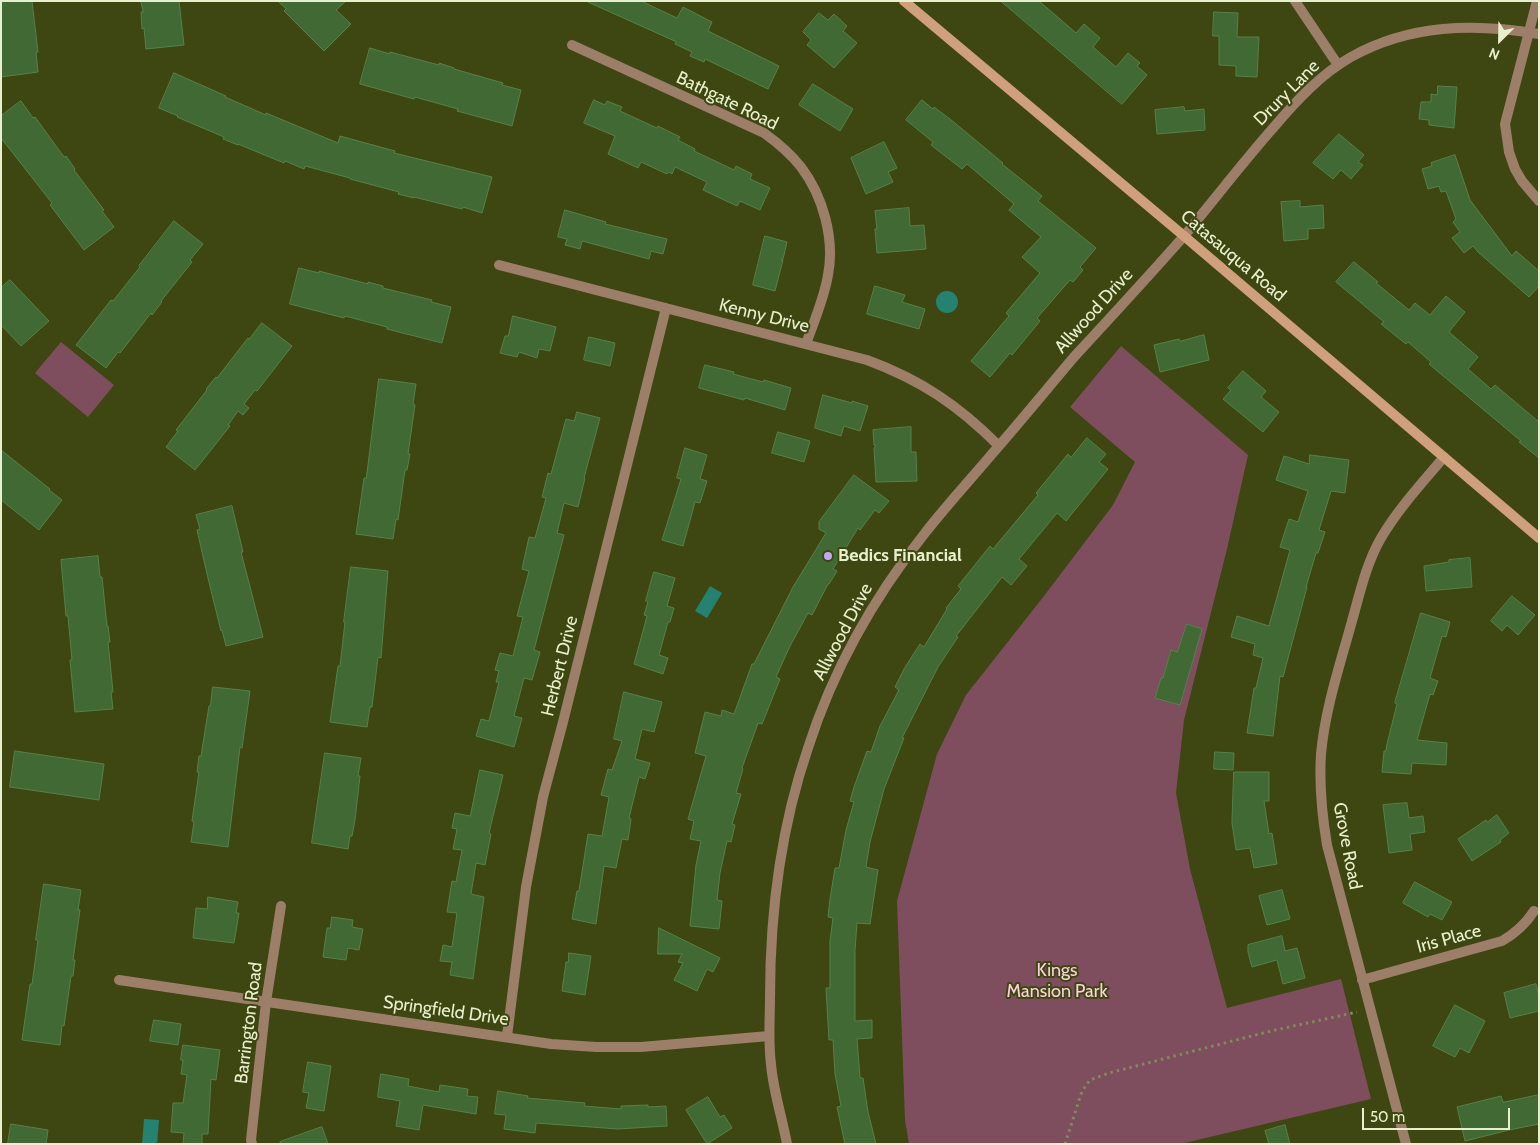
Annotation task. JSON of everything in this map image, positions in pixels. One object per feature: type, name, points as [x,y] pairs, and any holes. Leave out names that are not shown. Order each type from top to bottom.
[{"type":"street","name":"Catasauqua Road","points":[[904,1],[1539,538]]},
{"type":"street","points":[[1295,1],[1338,66]]},
{"type":"street","points":[[1538,1],[1534,33],[1505,124],[1509,152],[1515,169],[1522,181],[1539,201]]},
{"type":"street","name":"Drury Lane","points":[[1184,236],[1260,142],[1298,99],[1338,66],[1366,49],[1391,39],[1417,32],[1444,28],[1498,28],[1534,33]]},
{"type":"street","name":"Bathgate Road","points":[[572,45],[764,133],[784,149],[801,167],[814,188],[824,212],[829,236],[830,261],[823,298],[806,344]]},
{"type":"street","name":"Allwood Drive","points":[[787,1144],[771,1066],[769,1036],[770,956],[777,881],[791,806],[808,747],[830,690],[857,635],[888,582],[925,533],[1072,360],[1184,236]]},
{"type":"street","name":"Kenny Drive","points":[[499,265],[867,360],[892,369],[938,394],[980,427],[999,446]]},
{"type":"street","name":"Herbert Drive","points":[[507,1036],[526,887],[542,797],[563,722],[666,308]]},
{"type":"street","name":"Grove Road","points":[[1406,1144],[1326,845],[1320,784],[1325,724],[1367,568],[1380,539],[1398,512],[1444,457]]},
{"type":"street","name":"Barrington Road","points":[[252,1144],[266,1002],[281,906]]},
{"type":"street","name":"Iris Place","points":[[1362,980],[1502,941],[1515,933],[1534,910]]},
{"type":"street","name":"Springfield Drive","points":[[119,980],[551,1044],[641,1047],[769,1036]]},
{"type":"path","points":[[1065,1144],[1082,1091],[1090,1080],[1108,1073],[1271,1031],[1370,1009]]},
{"type":"green space","points":[[61,342],[114,385],[88,417],[35,373]]},
{"type":"green space","name":"Kings Mansion Park","points":[[1121,346],[1248,455],[1227,549],[1184,720],[1176,793],[1190,869],[1227,1008],[1341,979],[1371,1099],[1180,1144],[909,1144],[905,1120],[897,901],[937,754],[966,695],[1113,505],[1135,462],[1070,407]]},
{"type":"water","points":[[947,291],[957,298],[958,302],[951,312],[947,313],[937,306],[936,302],[943,292]]},
{"type":"water","points":[[710,586],[722,593],[707,618],[695,611]]},
{"type":"water","points":[[144,1119],[159,1120],[157,1144],[142,1144]]},
{"type":"building","points":[[1,1],[32,1],[38,52],[36,52],[38,72],[1,77]]},
{"type":"building","points":[[141,1],[179,1],[184,45],[146,49],[144,28],[142,29],[141,12],[143,12]]},
{"type":"building","points":[[278,1],[346,1],[336,10],[351,24],[324,51],[284,11],[286,9]]},
{"type":"building","points":[[586,1],[641,1],[677,18],[683,7],[712,22],[708,31],[779,66],[768,89],[705,59],[704,62],[690,56],[692,52],[675,44],[676,42]]},
{"type":"building","points":[[1001,1],[1039,1],[1076,33],[1084,24],[1100,38],[1093,47],[1116,67],[1128,53],[1140,63],[1137,66],[1147,75],[1122,104]]},
{"type":"building","points":[[1214,12],[1238,13],[1237,37],[1259,37],[1257,77],[1236,76],[1236,66],[1219,65],[1219,36],[1213,36]]},
{"type":"building","points":[[819,13],[828,20],[834,14],[847,26],[843,31],[857,43],[834,68],[807,45],[811,40],[803,32]]},
{"type":"building","points":[[370,48],[439,65],[439,63],[521,90],[512,126],[415,97],[414,99],[360,84]]},
{"type":"building","points":[[174,73],[266,115],[266,113],[338,143],[340,136],[395,151],[394,153],[492,177],[482,213],[463,207],[462,209],[398,194],[399,192],[305,166],[304,169],[223,139],[224,137],[159,108]]},
{"type":"building","points":[[813,84],[853,109],[840,131],[799,105]]},
{"type":"building","points":[[1438,86],[1457,87],[1454,128],[1429,125],[1429,120],[1419,119],[1421,102],[1431,102],[1431,94],[1437,95]]},
{"type":"building","points":[[594,100],[605,105],[607,101],[622,107],[620,111],[680,137],[678,140],[695,149],[694,151],[734,170],[736,166],[752,174],[750,179],[770,188],[760,210],[740,201],[737,206],[703,190],[707,182],[675,167],[672,174],[669,172],[667,174],[641,162],[638,168],[608,154],[615,136],[584,123]]},
{"type":"building","points":[[922,100],[950,119],[1042,196],[1038,201],[1096,248],[1080,267],[1083,270],[1073,282],[1070,280],[1037,318],[1040,321],[1012,355],[1010,353],[990,377],[971,361],[1009,316],[1006,313],[1040,273],[1022,257],[1041,237],[1009,210],[1014,204],[967,164],[962,169],[931,145],[933,142],[906,120]]},
{"type":"building","points":[[21,101],[64,157],[66,156],[114,227],[84,250],[50,205],[52,203],[1,138],[1,116]]},
{"type":"building","points":[[1184,107],[1185,111],[1204,109],[1205,130],[1157,134],[1155,110]]},
{"type":"building","points":[[1339,134],[1364,155],[1358,162],[1363,165],[1351,179],[1341,170],[1333,179],[1313,163]]},
{"type":"building","points":[[884,142],[897,168],[888,172],[893,182],[866,194],[851,158]]},
{"type":"building","points":[[1455,155],[1470,200],[1512,256],[1516,251],[1539,271],[1539,286],[1529,297],[1473,246],[1464,253],[1452,238],[1460,232],[1453,222],[1456,219],[1446,191],[1441,192],[1439,186],[1428,189],[1422,169],[1432,166],[1431,163]]},
{"type":"building","points":[[1300,201],[1300,207],[1323,205],[1324,228],[1308,229],[1308,239],[1284,241],[1281,202]]},
{"type":"building","points":[[909,208],[910,226],[924,225],[926,249],[877,253],[875,211]]},
{"type":"building","points":[[565,210],[606,222],[605,224],[667,239],[663,254],[651,251],[649,259],[582,241],[580,249],[565,245],[567,239],[558,237]]},
{"type":"building","points":[[174,221],[203,244],[190,260],[192,262],[152,315],[151,313],[106,368],[76,345],[140,267]]},
{"type":"building","points":[[765,236],[787,242],[783,259],[781,260],[783,260],[775,291],[753,285]]},
{"type":"building","points":[[1354,262],[1409,310],[1415,303],[1430,315],[1446,296],[1465,312],[1449,332],[1478,357],[1468,369],[1491,389],[1495,385],[1539,422],[1539,458],[1429,364],[1431,362],[1408,342],[1406,344],[1381,324],[1384,322],[1336,282]]},
{"type":"building","points":[[299,268],[319,273],[319,271],[368,284],[368,282],[451,307],[442,343],[345,316],[344,318],[290,304]]},
{"type":"building","points":[[10,280],[49,321],[21,346],[1,325],[1,288]]},
{"type":"building","points":[[875,286],[905,295],[902,302],[925,309],[919,329],[867,314]]},
{"type":"building","points":[[513,316],[556,327],[550,351],[539,349],[537,358],[519,352],[517,357],[500,353],[505,336],[508,336]]},
{"type":"building","points":[[262,323],[292,346],[257,391],[255,390],[244,404],[249,408],[243,415],[238,411],[228,425],[230,426],[195,470],[166,447],[206,389]]},
{"type":"building","points":[[1204,335],[1209,360],[1160,372],[1154,345]]},
{"type":"building","points":[[589,337],[615,343],[610,366],[584,360]]},
{"type":"building","points":[[705,365],[791,388],[785,410],[745,398],[744,400],[699,388]]},
{"type":"building","points":[[1243,371],[1266,391],[1261,397],[1279,412],[1263,432],[1223,399],[1231,390],[1228,388]]},
{"type":"building","points":[[379,379],[416,384],[408,454],[410,454],[407,470],[405,470],[398,520],[396,519],[393,539],[356,534],[364,478],[366,478]]},
{"type":"building","points":[[823,395],[868,406],[860,431],[844,426],[841,436],[815,428]]},
{"type":"building","points":[[577,412],[600,418],[578,507],[564,503],[557,533],[564,535],[534,650],[540,652],[532,680],[524,678],[514,716],[522,718],[514,747],[476,736],[481,719],[489,721],[499,682],[496,682],[499,671],[495,670],[500,653],[513,656],[523,617],[517,616],[529,571],[522,569],[529,537],[535,538],[546,498],[542,497],[548,473],[551,474],[566,419],[574,421]]},
{"type":"building","points":[[911,427],[911,452],[916,452],[917,481],[876,482],[874,448],[876,446],[874,445],[873,430]]},
{"type":"building","points":[[778,432],[810,441],[804,462],[772,453]]},
{"type":"building","points":[[1087,438],[1106,454],[1099,462],[1108,469],[1066,521],[1057,513],[1019,559],[1027,566],[1011,585],[1002,577],[956,636],[958,637],[938,667],[902,738],[904,738],[884,789],[870,842],[866,867],[878,870],[870,924],[857,923],[855,950],[855,1021],[872,1020],[872,1038],[857,1039],[860,1078],[863,1078],[868,1112],[876,1144],[845,1144],[837,1107],[841,1106],[835,1074],[833,1040],[829,1040],[826,988],[830,988],[830,941],[833,918],[828,917],[830,899],[835,868],[839,868],[846,830],[854,802],[850,801],[854,787],[867,751],[871,752],[880,726],[899,690],[895,687],[904,669],[920,644],[924,647],[946,608],[961,589],[958,586],[990,546],[993,549],[1038,495],[1036,493],[1068,454],[1071,457]]},
{"type":"building","points":[[685,448],[707,455],[700,479],[707,481],[700,503],[695,502],[683,546],[662,540],[681,479],[677,478]]},
{"type":"building","points":[[1,450],[62,500],[39,530],[1,500]]},
{"type":"building","points":[[1310,455],[1349,460],[1345,493],[1331,491],[1319,530],[1325,532],[1318,553],[1316,553],[1306,587],[1283,677],[1280,676],[1273,736],[1247,733],[1254,688],[1256,688],[1263,658],[1253,655],[1255,644],[1231,637],[1237,616],[1269,626],[1290,550],[1280,547],[1289,519],[1298,522],[1308,491],[1276,480],[1284,456],[1309,464]]},
{"type":"building","points":[[854,475],[889,501],[879,513],[875,510],[860,530],[858,528],[833,569],[837,571],[812,615],[808,613],[790,646],[776,677],[780,679],[762,724],[758,723],[742,768],[736,793],[741,794],[732,824],[735,825],[731,842],[727,841],[720,873],[717,900],[722,901],[719,929],[690,926],[696,865],[701,841],[690,839],[694,821],[688,819],[706,756],[695,753],[705,712],[721,716],[722,710],[734,714],[752,664],[754,664],[793,587],[826,533],[819,529],[819,522]]},
{"type":"building","points":[[232,506],[243,552],[241,552],[263,637],[226,646],[207,574],[197,530],[200,529],[196,515]]},
{"type":"building","points":[[98,556],[110,642],[108,642],[113,709],[75,712],[68,616],[66,616],[61,560]]},
{"type":"building","points":[[1470,558],[1472,587],[1426,591],[1424,566],[1449,562],[1449,560]]},
{"type":"building","points":[[351,567],[388,571],[381,658],[378,657],[372,707],[370,707],[367,727],[330,722],[338,666],[340,666]]},
{"type":"building","points":[[654,572],[675,578],[667,606],[674,608],[659,655],[668,658],[663,674],[634,664],[647,616],[644,615],[648,602],[646,601]]},
{"type":"building","points":[[1512,596],[1535,615],[1518,635],[1507,625],[1502,631],[1491,621]]},
{"type":"building","points":[[1421,613],[1450,622],[1446,637],[1442,636],[1430,678],[1438,681],[1433,695],[1430,694],[1417,740],[1447,743],[1446,765],[1412,763],[1411,774],[1382,772],[1384,751],[1386,751],[1397,704],[1395,703]]},
{"type":"building","points":[[1187,624],[1202,629],[1180,705],[1155,698],[1171,650],[1177,652]]},
{"type":"building","points":[[213,687],[250,691],[242,748],[240,747],[228,847],[191,842],[199,756],[201,756]]},
{"type":"building","points":[[624,692],[662,702],[654,732],[642,729],[635,759],[650,763],[645,779],[639,777],[629,818],[631,819],[628,840],[622,839],[616,868],[604,866],[596,924],[572,919],[577,891],[579,891],[588,834],[602,836],[609,797],[601,795],[608,769],[612,770],[622,741],[614,739]]},
{"type":"building","points":[[15,751],[104,764],[99,800],[10,787]]},
{"type":"building","points":[[1215,752],[1234,753],[1233,770],[1214,769]]},
{"type":"building","points":[[325,753],[361,758],[355,820],[348,849],[312,843]]},
{"type":"building","points":[[480,770],[503,775],[489,833],[491,834],[485,865],[476,863],[471,894],[484,897],[473,979],[450,975],[452,962],[440,961],[443,945],[452,947],[457,913],[447,912],[452,881],[456,882],[462,850],[453,849],[457,829],[452,828],[455,813],[470,816]]},
{"type":"building","points":[[1234,772],[1269,772],[1269,801],[1264,801],[1269,834],[1272,833],[1277,864],[1254,868],[1250,848],[1236,850],[1232,823]]},
{"type":"building","points":[[1407,803],[1409,818],[1423,816],[1425,832],[1410,834],[1412,850],[1389,853],[1383,805]]},
{"type":"building","points":[[1497,815],[1509,833],[1500,840],[1501,842],[1472,861],[1458,839],[1486,820],[1487,822]]},
{"type":"building","points":[[1415,882],[1452,902],[1442,920],[1430,914],[1428,917],[1403,903]]},
{"type":"building","points":[[44,884],[81,890],[73,976],[71,976],[60,1045],[22,1040],[30,984],[32,984]]},
{"type":"building","points":[[1282,890],[1290,919],[1267,925],[1259,896]]},
{"type":"building","points":[[208,897],[238,902],[236,913],[239,913],[234,943],[193,938],[196,908],[207,909]]},
{"type":"building","points":[[332,917],[353,920],[352,927],[363,929],[359,950],[348,948],[346,960],[323,957],[327,928],[330,928]]},
{"type":"building","points":[[659,928],[720,958],[713,972],[707,969],[697,991],[674,980],[683,963],[678,962],[682,954],[658,954]]},
{"type":"building","points":[[1282,936],[1285,951],[1297,948],[1305,978],[1283,984],[1277,960],[1252,967],[1248,952],[1248,945]]},
{"type":"building","points":[[569,953],[591,956],[585,995],[562,991]]},
{"type":"building","points":[[1536,984],[1539,996],[1539,1011],[1510,1018],[1504,993]]},
{"type":"building","points":[[1455,1005],[1485,1021],[1469,1053],[1460,1048],[1455,1057],[1433,1046]]},
{"type":"building","points":[[154,1020],[181,1024],[178,1045],[150,1041]]},
{"type":"building","points":[[183,1045],[220,1050],[216,1080],[211,1079],[208,1134],[202,1134],[202,1144],[183,1144],[184,1133],[171,1132],[173,1103],[183,1103],[187,1075],[181,1074]]},
{"type":"building","points":[[308,1062],[331,1066],[324,1111],[306,1108],[309,1093],[303,1092]]},
{"type":"building","points":[[381,1074],[409,1079],[408,1086],[439,1092],[440,1085],[468,1089],[467,1096],[478,1097],[476,1114],[423,1105],[419,1130],[396,1126],[400,1101],[378,1097]]},
{"type":"building","points":[[498,1091],[528,1096],[527,1098],[585,1103],[584,1106],[621,1109],[621,1106],[666,1106],[667,1126],[618,1129],[536,1123],[535,1133],[504,1129],[506,1115],[495,1114]]},
{"type":"building","points":[[1539,1095],[1539,1124],[1465,1141],[1457,1107],[1501,1096],[1503,1102]]},
{"type":"building","points":[[708,1097],[720,1117],[724,1115],[732,1128],[707,1144],[686,1110]]},
{"type":"building","points":[[11,1124],[48,1130],[46,1144],[8,1144]]},
{"type":"building","points":[[1285,1125],[1290,1144],[1269,1144],[1265,1131]]},
{"type":"building","points":[[322,1127],[328,1144],[281,1144],[280,1142]]},
{"type":"place","name":"Bedics Financial","points":[[828,556]]}]
